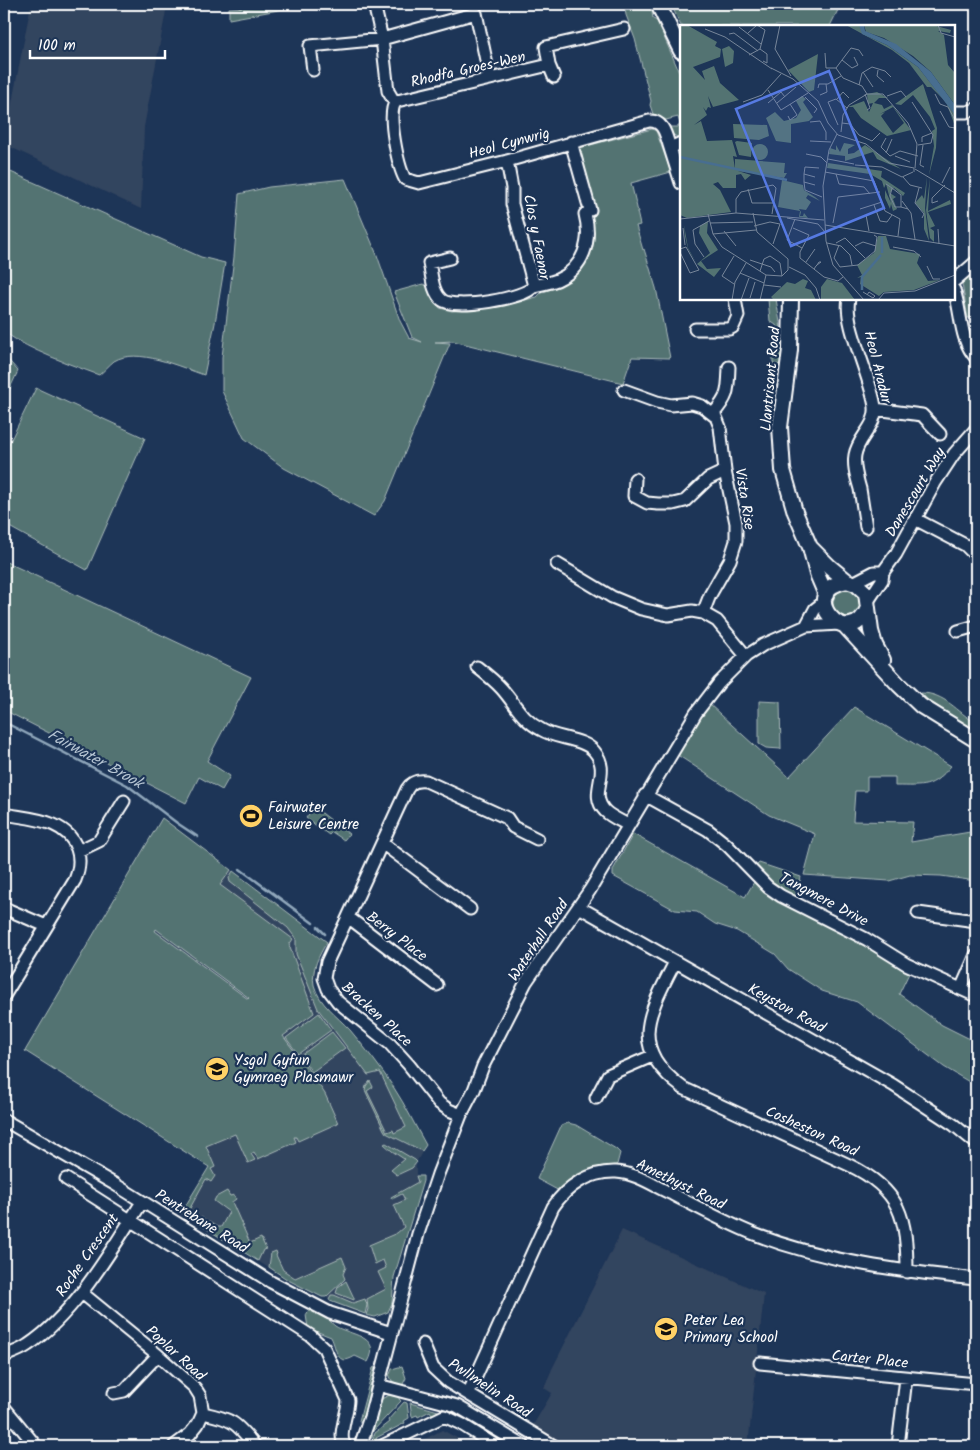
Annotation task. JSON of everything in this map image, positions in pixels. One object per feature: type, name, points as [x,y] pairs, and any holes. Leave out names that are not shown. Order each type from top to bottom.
[{"type":"main road","points":[[658,4],[680,49]]},
{"type":"main road","name":"Llantrisant Road","points":[[791,300],[790,350],[780,427],[782,470],[794,512],[810,547],[825,598],[828,616],[842,624],[921,706],[976,740]]},
{"type":"main road","name":"Llantrisant Road","points":[[810,547],[830,567],[850,582],[862,588],[866,593],[875,645],[899,685]]},
{"type":"main road","points":[[825,598],[830,589],[836,585],[850,582]]},
{"type":"main road","points":[[842,624],[854,624],[860,620],[865,615],[868,605]]},
{"type":"street","points":[[374,4],[382,39],[388,91],[395,103]]},
{"type":"street","points":[[314,70],[310,46],[382,39],[476,13],[490,79]]},
{"type":"street","name":"Rhodfa Groes-Wen","points":[[554,78],[546,48],[624,29]]},
{"type":"street","name":"Rhodfa Groes-Wen","points":[[395,103],[549,65]]},
{"type":"street","name":"Heol Cynwrig","points":[[395,103],[392,114],[398,162],[405,179],[419,183],[654,121],[658,122],[662,128],[670,148]]},
{"type":"street","points":[[955,112],[967,112],[976,109]]},
{"type":"street","points":[[450,258],[430,263],[435,291],[442,300],[453,304],[501,299],[523,294],[533,287],[556,280],[566,274],[581,258],[589,236],[588,212],[571,142]]},
{"type":"street","points":[[680,143],[670,148],[680,180]]},
{"type":"street","name":"Clos y Faenor","points":[[507,160],[512,188],[512,204],[533,287]]},
{"type":"street","points":[[955,280],[976,262]]},
{"type":"street","points":[[955,293],[967,346],[976,358]]},
{"type":"street","points":[[695,329],[728,329],[733,327],[738,316],[735,300]]},
{"type":"street","name":"Heol Aradur","points":[[850,300],[848,314],[870,383],[875,409],[868,431],[859,442],[855,454],[854,467],[860,489],[866,527]]},
{"type":"street","points":[[624,390],[673,410],[692,403],[702,406],[713,414],[724,402],[728,393],[729,367]]},
{"type":"street","points":[[875,409],[922,415],[940,434]]},
{"type":"street","name":"Vista Rise","points":[[704,613],[717,581],[730,560],[736,541],[736,523],[725,471],[720,426],[713,414]]},
{"type":"street","name":"Danescourt Way","points":[[868,605],[882,580],[882,572],[896,554],[934,484],[954,454],[976,429]]},
{"type":"street","points":[[634,480],[630,498],[648,503],[673,504],[685,502],[708,479],[725,471]]},
{"type":"street","points":[[915,518],[966,545],[976,556]]},
{"type":"street","points":[[557,564],[612,597],[641,609],[668,615],[692,612],[704,613],[716,621],[746,656]]},
{"type":"street","points":[[850,582],[874,572],[882,572]]},
{"type":"street","points":[[806,626],[825,598]]},
{"type":"street","name":"Waterhall Road","points":[[360,1446],[424,1215],[438,1174],[461,1115],[487,1057],[526,982],[579,907],[696,713],[719,683],[746,656],[763,646],[806,626],[842,624]]},
{"type":"street","points":[[477,667],[492,678],[530,723],[544,732],[576,741],[593,749],[601,760],[602,774],[598,788],[598,799],[605,811],[628,825]]},
{"type":"street","name":"Berry Place","points":[[437,985],[348,917],[410,784],[420,780],[426,781],[507,818],[513,827],[537,839]]},
{"type":"street","name":"Tangmere Drive","points":[[645,795],[708,830],[734,852],[768,887],[782,896],[866,939],[906,964],[976,996]]},
{"type":"street","points":[[78,851],[99,841],[124,801]]},
{"type":"street","points":[[4,814],[56,826],[72,838],[78,851],[79,868],[75,880],[4,996]]},
{"type":"street","points":[[382,843],[470,909]]},
{"type":"street","name":"Keyston Road","points":[[579,907],[893,1085],[954,1125],[976,1143]]},
{"type":"street","points":[[4,908],[46,926]]},
{"type":"street","points":[[918,913],[929,919],[976,921]]},
{"type":"street","name":"Bracken Place","points":[[348,917],[327,962],[324,978],[328,989],[338,1002],[390,1044],[440,1103],[449,1110],[461,1115]]},
{"type":"street","points":[[961,989],[976,955]]},
{"type":"street","points":[[596,1098],[608,1075],[652,1056],[649,1042],[649,1017],[675,962]]},
{"type":"street","name":"Cosheston Road","points":[[652,1056],[668,1077],[683,1088],[875,1179],[888,1191],[901,1214],[907,1244],[907,1272]]},
{"type":"street","name":"Pentrebane Road","points":[[4,1120],[271,1282],[336,1315],[391,1333]]},
{"type":"street","name":"Amethyst Road","points":[[468,1394],[553,1207],[563,1193],[575,1184],[602,1173],[615,1172],[636,1176],[728,1223],[795,1248],[852,1263],[907,1272],[976,1279]]},
{"type":"street","points":[[66,1179],[310,1336],[324,1348],[348,1400],[348,1409],[341,1437],[346,1446]]},
{"type":"street","name":"Roche Crescent","points":[[4,1356],[27,1346],[40,1336],[82,1293],[142,1202]]},
{"type":"street","name":"Poplar Road","points":[[82,1293],[195,1388],[200,1396],[202,1413]]},
{"type":"street","name":"Pwllmelin Road","points":[[423,1344],[433,1368],[439,1375],[554,1446]]},
{"type":"street","points":[[114,1393],[124,1391],[158,1355]]},
{"type":"street","name":"Carter Place","points":[[760,1363],[976,1384]]},
{"type":"street","points":[[898,1446],[906,1378]]},
{"type":"street","name":"Pwllmelin Road","points":[[378,1385],[448,1403],[467,1412],[524,1446]]},
{"type":"street","points":[[4,1407],[36,1446]]},
{"type":"street","points":[[461,1424],[467,1412]]},
{"type":"street","points":[[174,1446],[190,1434],[198,1424],[202,1413],[231,1420],[241,1428],[255,1446]]},
{"type":"street","points":[[382,1446],[440,1417],[448,1417],[496,1446]]},
{"type":"street","points":[[501,1433],[510,1420]]},
{"type":"shaded area","points":[[31,4],[125,4],[166,11],[144,127],[141,209],[4,144]]},
{"type":"shaded area","name":"Ysgol Gyfun Gymraeg Plasmawr","points":[[162,818],[327,942],[318,958],[315,969],[314,983],[316,990],[322,1002],[349,1030],[394,1087],[426,1145],[416,1163],[416,1175],[423,1176],[394,1277],[392,1303],[388,1312],[375,1317],[330,1301],[326,1297],[322,1297],[288,1280],[181,1213],[209,1167],[25,1051]]},
{"type":"shaded area","name":"Peter Lea Primary School","points":[[622,1230],[764,1294],[748,1446],[562,1446],[532,1427],[552,1393],[544,1388],[552,1369]]},
{"type":"shaded area","points":[[442,1430],[470,1445],[410,1446],[429,1437]]},
{"type":"green space","points":[[293,4],[284,9],[229,19],[229,8]]},
{"type":"green space","points":[[624,4],[647,4],[652,12],[653,19],[657,21],[680,74],[680,124],[678,117],[666,120],[653,114],[635,39]]},
{"type":"green space","points":[[671,4],[841,4],[830,25],[681,25]]},
{"type":"green space","points":[[680,124],[680,136],[677,137],[672,134],[669,127],[678,127]]},
{"type":"green space","points":[[652,129],[656,131],[671,172],[631,183],[640,225],[636,226],[656,288],[670,358],[632,357],[623,383],[453,341],[435,342],[450,343],[385,501],[374,516],[284,468],[244,438],[222,391],[222,357],[234,257],[239,194],[269,187],[345,179],[377,255],[400,321],[409,338],[422,342],[412,337],[394,292],[423,284],[427,286],[432,299],[440,308],[452,311],[510,304],[537,297],[541,293],[559,286],[567,280],[592,245],[592,211],[596,210],[579,148]]},
{"type":"green space","points":[[4,169],[201,257],[225,263],[204,375],[171,363],[134,356],[123,357],[114,361],[99,375],[38,351],[4,332]]},
{"type":"green space","points":[[976,269],[976,317],[968,318],[962,284]]},
{"type":"green space","points":[[768,300],[776,300],[782,334],[778,333],[776,325],[770,321]]},
{"type":"green space","points":[[773,335],[782,338],[782,365],[773,364]]},
{"type":"green space","points":[[4,355],[18,371],[4,401]]},
{"type":"green space","points":[[36,388],[145,438],[87,570],[4,524],[4,454]]},
{"type":"green space","points":[[4,561],[251,677],[207,761],[230,776],[222,790],[199,777],[186,803],[4,710]]},
{"type":"green space","points":[[847,589],[857,593],[861,603],[857,613],[847,617],[837,613],[833,603],[837,593]]},
{"type":"green space","points":[[921,693],[937,696],[950,704],[976,723],[976,733],[933,705]]},
{"type":"green space","points":[[759,701],[780,702],[781,749],[766,748],[759,744]]},
{"type":"green space","points":[[709,704],[789,777],[854,707],[951,766],[938,779],[921,786],[895,786],[895,777],[867,777],[867,791],[855,791],[853,821],[913,822],[911,842],[976,831],[976,881],[941,876],[910,875],[889,881],[804,875],[815,834],[769,815],[676,754]]},
{"type":"green space","points":[[314,807],[349,834],[344,840],[332,832],[329,835],[306,818]]},
{"type":"green space","points":[[162,818],[231,870],[220,885],[293,939],[289,945],[314,1013],[283,1036],[325,1094],[338,1123],[298,1141],[294,1137],[296,1142],[258,1159],[254,1152],[251,1154],[255,1160],[248,1163],[235,1134],[206,1146],[215,1167],[211,1169],[215,1176],[211,1182],[206,1179],[189,1210],[195,1214],[192,1219],[181,1213],[209,1167],[25,1051]],"holes":[[[156,929],[249,998],[155,931]]]},
{"type":"green space","points":[[633,834],[745,897],[757,877],[752,870],[759,863],[801,877],[794,903],[912,967],[899,994],[942,1025],[976,1042],[976,1086],[944,1067],[857,1002],[822,991],[788,969],[775,954],[737,931],[715,924],[697,912],[675,910],[613,876],[613,870]]},
{"type":"green space","points":[[233,871],[327,942],[315,968],[313,979],[316,992],[324,1004],[350,1030],[394,1088],[426,1145],[422,1151],[386,1133],[365,1090],[370,1081],[373,1087],[367,1091],[387,1132],[393,1130],[394,1133],[406,1127],[380,1072],[368,1075],[318,1009],[296,954],[296,939],[288,928],[230,882],[229,878]]},
{"type":"green space","points":[[319,1013],[331,1030],[298,1054],[286,1038]]},
{"type":"green space","points":[[332,1032],[345,1048],[312,1072],[300,1056]]},
{"type":"green space","points":[[568,1123],[576,1125],[620,1153],[615,1172],[563,1193],[537,1179],[561,1126]]},
{"type":"green space","points":[[386,1143],[417,1162],[412,1168],[397,1175],[391,1170],[404,1159],[384,1144]]},
{"type":"green space","points":[[416,1176],[423,1176],[423,1181],[394,1277],[392,1303],[388,1312],[375,1317],[366,1315],[368,1309],[367,1299],[386,1289],[378,1272],[386,1268],[383,1260],[375,1264],[369,1245],[397,1233],[404,1227],[394,1205],[405,1200],[402,1194],[392,1199],[391,1197],[418,1182]]},
{"type":"green space","points":[[227,1191],[230,1196],[234,1195],[236,1199],[232,1202],[250,1243],[261,1238],[266,1249],[263,1250],[258,1261],[197,1223],[201,1217],[217,1227],[221,1227],[229,1212],[214,1201],[216,1197]]},
{"type":"green space","points":[[276,1251],[283,1270],[295,1278],[342,1257],[346,1267],[343,1274],[345,1279],[326,1297],[322,1297],[288,1280],[269,1267],[271,1253]]},
{"type":"green space","points":[[346,1281],[354,1300],[336,1293],[338,1287]]},
{"type":"green space","points":[[331,1295],[353,1303],[365,1299],[367,1305],[365,1314],[330,1301]]},
{"type":"green space","points":[[314,1309],[325,1314],[335,1326],[368,1341],[371,1346],[371,1353],[368,1362],[355,1356],[344,1360],[338,1356],[331,1337],[308,1328],[306,1315],[309,1310]]},
{"type":"green space","points":[[402,1366],[406,1378],[402,1386],[392,1381],[389,1374],[392,1369]]},
{"type":"green space","points":[[375,1367],[362,1421],[359,1421],[373,1368]]},
{"type":"green space","points":[[392,1394],[400,1395],[399,1399],[401,1401],[373,1431],[372,1437],[369,1437],[381,1401]]},
{"type":"green space","points":[[404,1402],[407,1403],[409,1418],[404,1421],[405,1423],[376,1438],[379,1444],[370,1446],[375,1433],[389,1422],[388,1420]]},
{"type":"green space","points":[[410,1403],[442,1412],[433,1416],[430,1411],[418,1417],[417,1415],[412,1417]]},
{"type":"waterway","name":"Fairwater Brook","points":[[4,722],[127,785],[198,837]]},
{"type":"waterway","name":"Fairwater Brook","points":[[240,869],[313,923]]},
{"type":"waterway","name":"Fairwater Brook","points":[[318,927],[325,934]]},
{"type":"place","name":"Fairwater Leisure Centre","points":[[251,816]]},
{"type":"place","name":"Ysgol Gyfun Gymraeg Plasmawr","points":[[217,1069]]},
{"type":"place","name":"Peter Lea Primary School","points":[[666,1329]]}]
